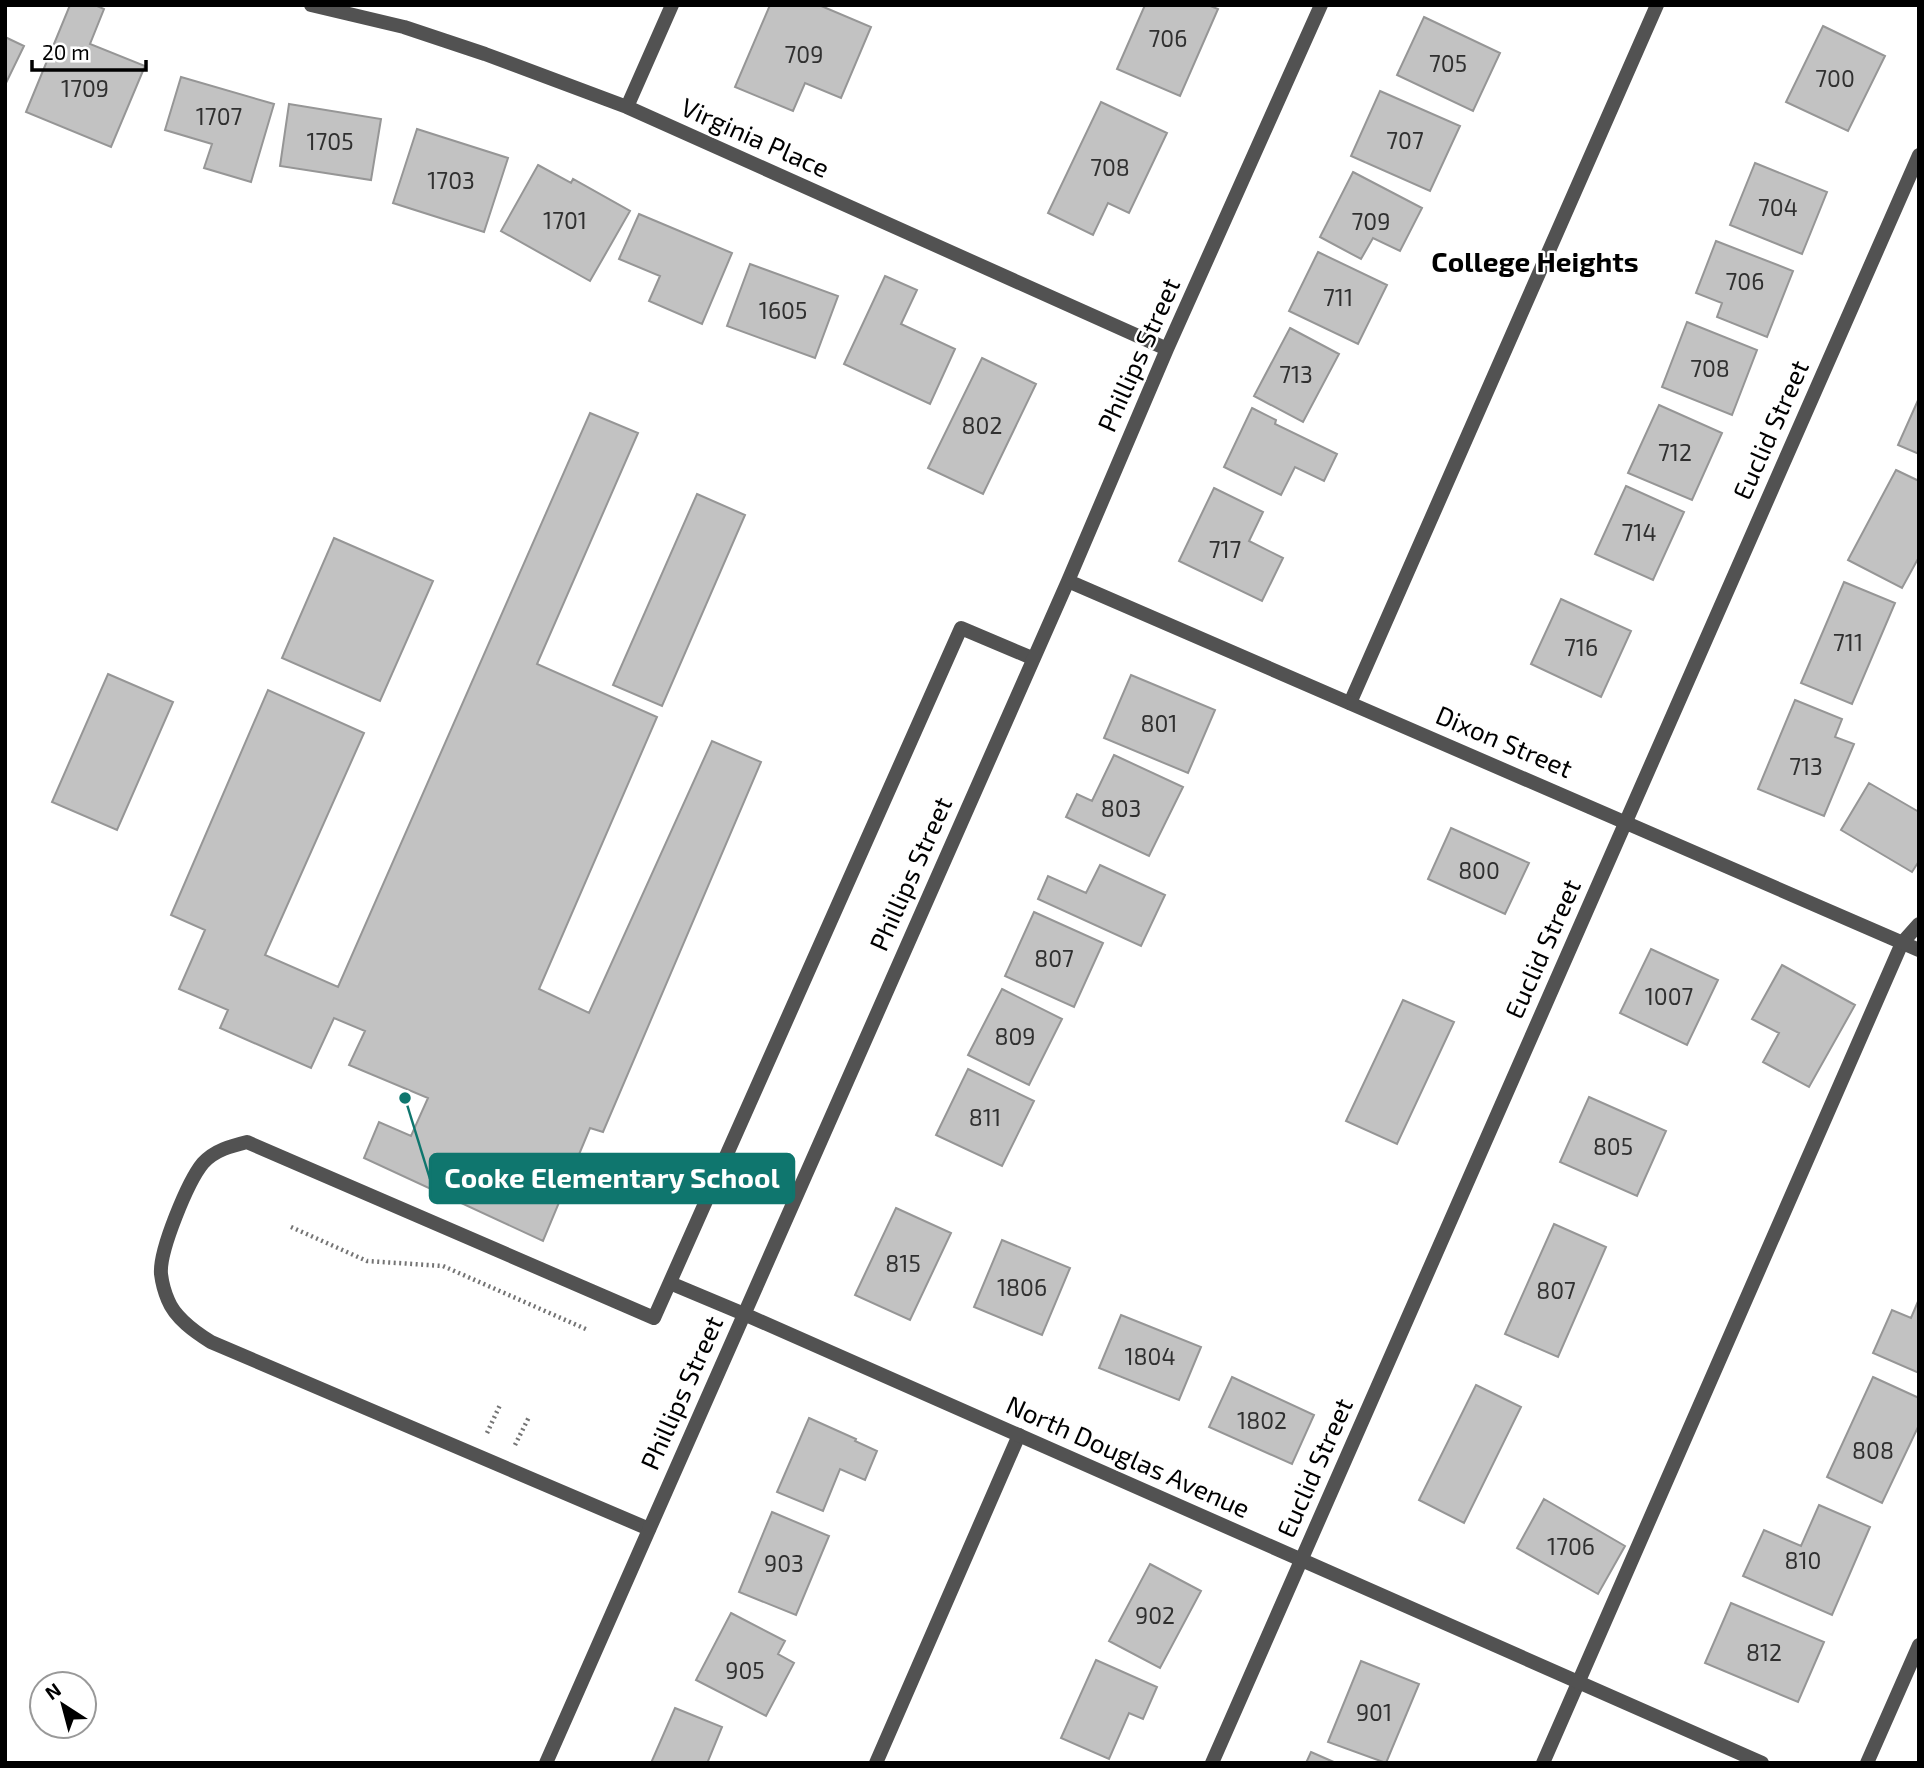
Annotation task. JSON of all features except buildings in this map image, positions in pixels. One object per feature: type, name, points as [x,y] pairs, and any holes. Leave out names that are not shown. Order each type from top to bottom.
[{"type":"street","name":"Virginia Place","points":[[311,5],[404,27],[627,107],[1167,349]]},
{"type":"street","points":[[627,107],[672,5]]},
{"type":"street","name":"Phillips Street","points":[[546,1763],[1068,580],[1167,349],[1321,5]]},
{"type":"street","points":[[1350,703],[1657,5]]},
{"type":"street","name":"Euclid Street","points":[[1212,1763],[1919,155]]},
{"type":"street","name":"Dixon Street","points":[[1068,580],[1919,950]]},
{"type":"street","points":[[649,1529],[211,1342],[190,1328],[169,1304],[161,1272],[167,1237],[193,1180],[204,1163],[222,1149],[247,1142],[654,1318],[961,628],[1032,658]]},
{"type":"street","points":[[1544,1763],[1902,943],[1919,923]]},
{"type":"street","name":"North Douglas Avenue","points":[[670,1283],[1762,1763]]},
{"type":"street","points":[[876,1763],[1019,1435]]},
{"type":"street","points":[[1867,1763],[1919,1645]]},
{"type":"path","points":[[291,1227],[367,1261],[443,1266],[588,1330]]},
{"type":"place","name":"Cooke Elementary School","points":[[405,1098]]},
{"type":"district","name":"College Heights","points":[[1535,262]]}]
